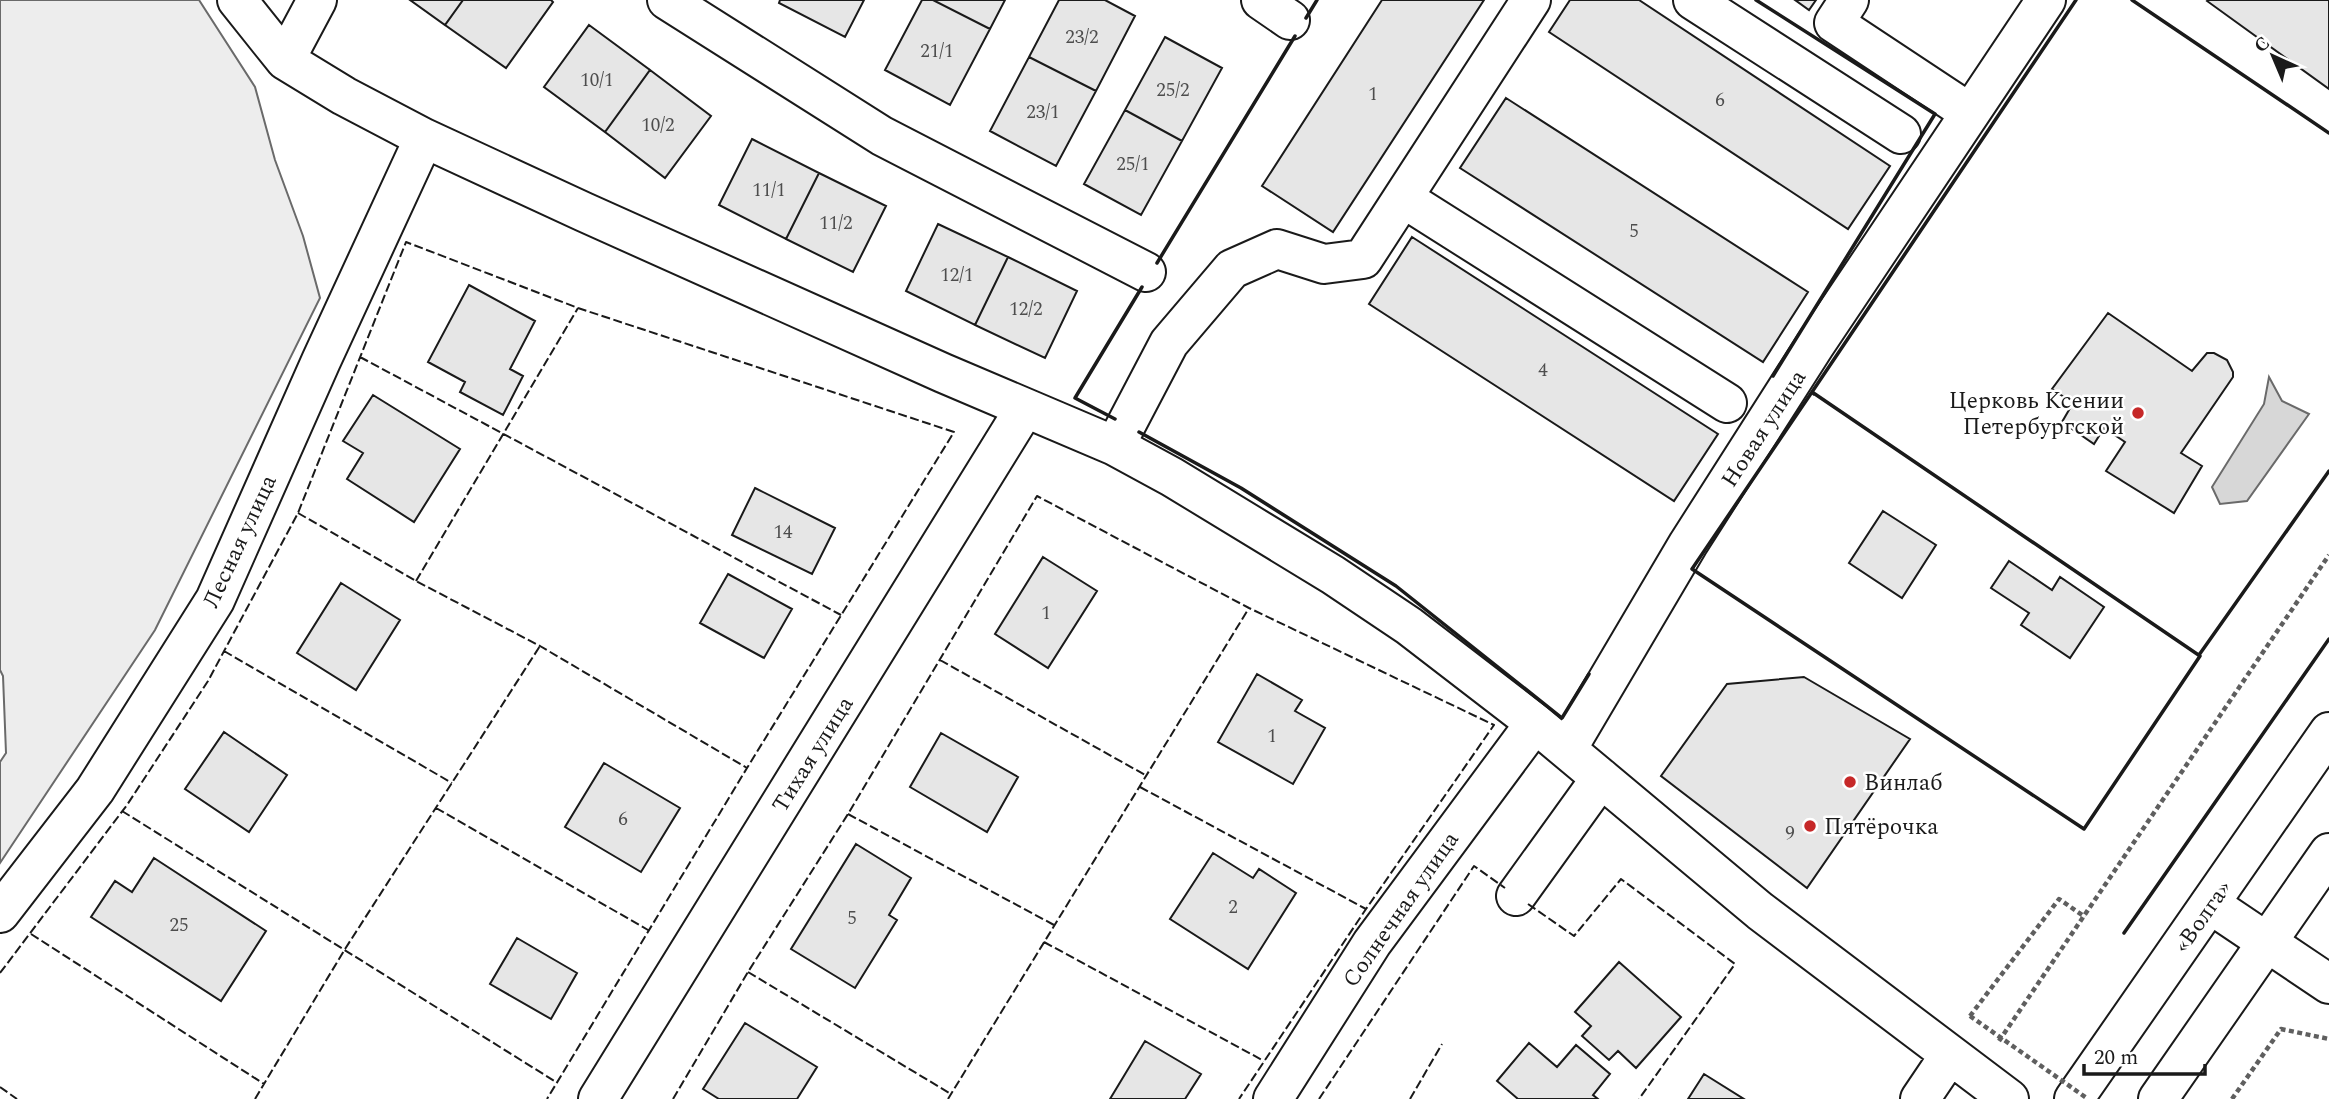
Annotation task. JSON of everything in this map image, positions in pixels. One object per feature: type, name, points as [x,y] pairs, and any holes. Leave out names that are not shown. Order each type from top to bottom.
[{"type":"main road","points":[[237,0],[285,60],[344,96],[424,138],[819,318],[1115,446],[1172,477],[1333,575],[1409,626],[1535,723],[1760,911],[2009,1099]]},
{"type":"main road","points":[[285,60],[317,0]]},
{"type":"main road","points":[[667,0],[882,135],[1146,272]]},
{"type":"main road","points":[[1115,446],[1169,343],[1232,269],[1277,249],[1324,264],[1363,259],[1531,0]]},
{"type":"main road","points":[[1693,0],[1901,134]]},
{"type":"main road","points":[[1849,0],[1834,23],[1970,113]]},
{"type":"main road","name":"Новая улица","points":[[1567,749],[1688,544],[1815,345],[2046,0]]},
{"type":"main road","name":"Лесная улица","points":[[0,913],[95,790],[215,600],[424,138]]},
{"type":"main road","points":[[1403,198],[1727,402]]},
{"type":"main road","name":"Тихая улица","points":[[598,1099],[1025,408]]},
{"type":"main road","name":"Солнечная улица","points":[[1273,1099],[1372,943],[1535,723]]},
{"type":"main road","name":"«Волга»","points":[[2074,1099],[2329,732]]},
{"type":"main road","points":[[1516,896],[1601,778]]},
{"type":"main road","points":[[2158,1099],[2329,852]]},
{"type":"main road","points":[[2210,904],[2329,984]]},
{"type":"main road","points":[[1920,1099],[1949,1056]]},
{"type":"path","points":[[1996,1046],[2329,555]]},
{"type":"path","points":[[2085,917],[2059,899],[1970,1016],[2088,1099]]},
{"type":"path","points":[[2232,1099],[2281,1030],[2329,1039]]},
{"type":"shaded area","points":[[0,0],[199,0],[255,87],[275,160],[303,236],[320,298],[155,630],[0,863],[0,762],[6,753],[3,676],[0,670]]},
{"type":"shaded area","points":[[2269,377],[2282,401],[2309,414],[2247,501],[2220,504],[2212,487],[2264,404]]},
{"type":"building","points":[[410,0],[463,0],[445,25]]},
{"type":"building","points":[[463,0],[553,2],[506,68],[445,25]]},
{"type":"building","points":[[780,0],[864,0],[845,37],[779,3]]},
{"type":"building","points":[[922,0],[933,0],[990,29],[950,105],[885,70]]},
{"type":"building","points":[[933,0],[1005,0],[990,29]]},
{"type":"building","points":[[1059,0],[1105,0],[1135,16],[1096,91],[1029,57]]},
{"type":"building","points":[[1382,0],[1484,0],[1333,232],[1262,186]]},
{"type":"building","points":[[1570,0],[1639,0],[1890,166],[1848,229],[1549,32]]},
{"type":"building","points":[[1795,0],[1816,0],[1809,10]]},
{"type":"building","points":[[2208,0],[2329,0],[2329,89],[2207,1]]},
{"type":"building","points":[[589,25],[650,70],[605,132],[544,87]]},
{"type":"building","points":[[1165,37],[1222,68],[1182,141],[1125,110]]},
{"type":"building","points":[[1029,57],[1096,91],[1056,166],[990,131]]},
{"type":"building","points":[[650,70],[711,116],[665,178],[605,132]]},
{"type":"building","points":[[1506,98],[1808,292],[1763,362],[1460,168]]},
{"type":"building","points":[[1125,110],[1182,141],[1141,215],[1084,184]]},
{"type":"building","points":[[752,139],[819,173],[786,239],[719,205]]},
{"type":"building","points":[[819,173],[886,206],[853,272],[786,239]]},
{"type":"building","points":[[938,224],[1008,257],[975,325],[906,291]]},
{"type":"building","points":[[1412,237],[1718,434],[1674,501],[1369,304]]},
{"type":"building","points":[[1008,257],[1077,291],[1045,358],[975,325]]},
{"type":"building","points":[[469,285],[535,321],[510,369],[523,376],[503,415],[460,392],[465,382],[428,362]]},
{"type":"building","name":"Церковь Ксении Петербургской","points":[[2108,313],[2192,371],[2207,353],[2214,353],[2227,360],[2233,372],[2233,377],[2181,453],[2202,466],[2174,513],[2106,471],[2125,442],[2104,428],[2094,444],[2062,422],[2073,403],[2052,389]]},
{"type":"building","points":[[373,395],[460,449],[414,522],[347,479],[363,453],[343,441]]},
{"type":"building","points":[[755,488],[835,528],[812,574],[732,535]]},
{"type":"building","points":[[1883,511],[1936,545],[1902,598],[1849,563]]},
{"type":"building","points":[[1043,557],[1097,591],[1048,668],[995,634]]},
{"type":"building","points":[[2009,561],[2052,590],[2060,577],[2104,607],[2070,658],[2021,625],[2029,613],[1991,588]]},
{"type":"building","points":[[728,574],[792,609],[764,658],[700,623]]},
{"type":"building","points":[[341,583],[400,620],[356,690],[297,653]]},
{"type":"building","points":[[1257,674],[1302,700],[1295,711],[1325,728],[1293,784],[1218,742]]},
{"type":"building","points":[[1804,677],[1910,739],[1807,888],[1661,776],[1727,684]]},
{"type":"building","points":[[224,732],[287,775],[249,832],[185,789]]},
{"type":"building","points":[[941,733],[1018,777],[987,832],[910,787]]},
{"type":"building","points":[[604,763],[680,808],[641,872],[565,827]]},
{"type":"building","points":[[856,844],[911,878],[889,915],[897,920],[855,988],[791,949]]},
{"type":"building","points":[[1213,853],[1253,878],[1259,869],[1296,893],[1248,969],[1170,919]]},
{"type":"building","points":[[154,858],[266,931],[221,1001],[91,917],[115,881],[132,892]]},
{"type":"building","points":[[517,938],[577,973],[551,1019],[490,984]]},
{"type":"building","points":[[1619,962],[1681,1017],[1636,1068],[1618,1051],[1609,1060],[1582,1036],[1591,1026],[1575,1012]]},
{"type":"building","points":[[745,1023],[817,1067],[797,1099],[719,1099],[703,1089]]},
{"type":"building","points":[[1145,1041],[1201,1074],[1185,1099],[1110,1099]]},
{"type":"building","points":[[1529,1043],[1557,1067],[1576,1045],[1610,1074],[1593,1095],[1598,1099],[1518,1099],[1497,1081]]},
{"type":"building","points":[[1704,1074],[1744,1099],[1688,1099]]},
{"type":"fence","points":[[0,973],[127,805],[208,681],[298,513],[406,242],[578,308],[954,432],[547,1099]]},
{"type":"fence","points":[[416,581],[578,308]]},
{"type":"fence","points":[[360,357],[841,615]]},
{"type":"fence","points":[[673,1099],[748,972],[848,814],[1037,496],[1249,608],[1494,725],[1366,909],[1239,1099]]},
{"type":"fence","points":[[298,513],[416,581],[540,646],[747,768]]},
{"type":"fence","points":[[948,1099],[1249,608]]},
{"type":"fence","points":[[255,1099],[345,949],[540,646]]},
{"type":"fence","points":[[224,651],[452,783]]},
{"type":"fence","points":[[940,660],[1147,776]]},
{"type":"fence","points":[[1140,787],[1366,909]]},
{"type":"fence","points":[[436,808],[648,930]]},
{"type":"fence","points":[[122,811],[556,1082]]},
{"type":"fence","points":[[848,814],[1054,925]]},
{"type":"fence","points":[[1319,1099],[1474,866],[1505,888]]},
{"type":"fence","points":[[1528,904],[1574,936],[1621,879],[1735,964],[1639,1099]]},
{"type":"fence","points":[[31,934],[264,1084]]},
{"type":"fence","points":[[1044,942],[1264,1061]]},
{"type":"fence","points":[[748,972],[951,1094]]},
{"type":"fence","points":[[1410,1099],[1442,1044]]},
{"type":"fence","points":[[0,1087],[17,1099]]},
{"type":"wall","points":[[1306,18],[1317,0]]},
{"type":"wall","points":[[1756,0],[1935,114],[1773,376]]},
{"type":"wall","points":[[1814,394],[1812,392],[2076,0]]},
{"type":"wall","points":[[2132,0],[2329,133]]},
{"type":"wall","points":[[1157,263],[1295,36]]},
{"type":"wall","points":[[1115,419],[1075,398],[1142,287]]},
{"type":"wall","points":[[1812,392],[2200,656],[2084,829],[1692,569],[1812,392]]},
{"type":"wall","points":[[1139,432],[1241,488],[1396,586],[1562,718],[1589,674]]},
{"type":"wall","points":[[2199,655],[2329,471]]},
{"type":"wall","points":[[2124,933],[2329,639]]},
{"type":"place","name":"Церковь Ксении Петербургской","points":[[2138,413]]},
{"type":"place","name":"Винлаб","points":[[1850,782]]},
{"type":"place","name":"Пятёрочка","points":[[1810,826]]}]
